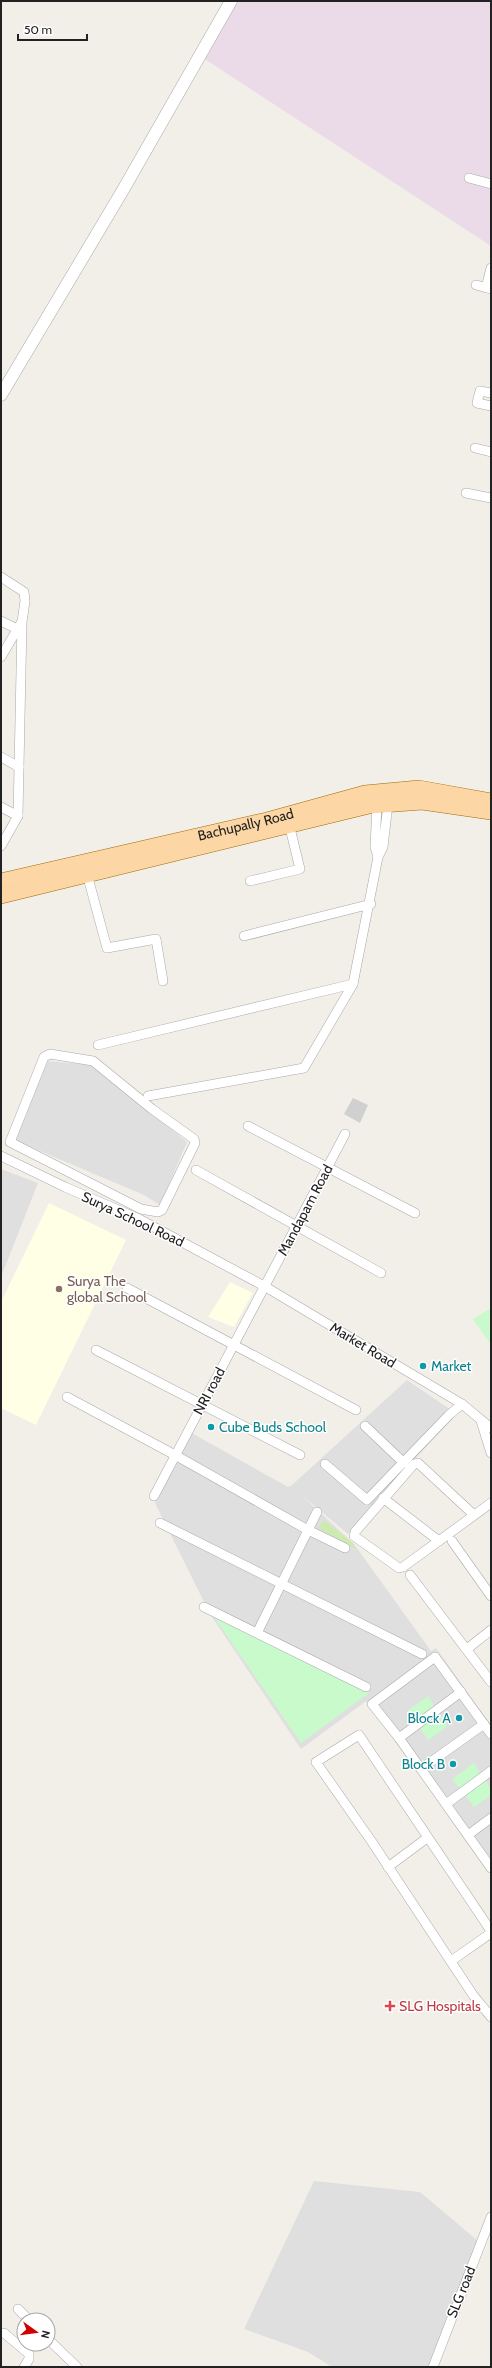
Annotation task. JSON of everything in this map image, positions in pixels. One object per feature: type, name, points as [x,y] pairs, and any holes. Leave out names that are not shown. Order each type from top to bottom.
[{"type":"main road","name":"Bachupally Road","points":[[1,881],[267,820],[365,793],[418,788],[491,801]]},
{"type":"main road","name":"Bachupally Road","points":[[1,896],[87,874],[181,853],[289,824],[383,804],[422,802],[491,812]]},
{"type":"street","points":[[1,394],[123,190],[231,1]]},
{"type":"street","points":[[469,178],[491,184]]},
{"type":"street","points":[[476,285],[489,288],[491,268]]},
{"type":"street","points":[[491,394],[480,391],[477,402],[491,406]]},
{"type":"street","points":[[474,448],[491,452]]},
{"type":"street","points":[[466,493],[491,498]]},
{"type":"street","points":[[1,577],[24,592],[25,601],[19,626],[18,816],[1,846]]},
{"type":"street","points":[[1,621],[19,626]]},
{"type":"street","points":[[1,657],[19,626]]},
{"type":"street","points":[[1,757],[18,767]]},
{"type":"street","points":[[148,1096],[304,1068],[353,984],[371,904],[378,857],[383,847],[383,804]]},
{"type":"street","points":[[1,807],[18,816]]},
{"type":"street","points":[[250,881],[300,869],[289,824]]},
{"type":"street","points":[[87,874],[107,948],[156,939],[163,981]]},
{"type":"street","points":[[244,936],[371,904]]},
{"type":"street","points":[[98,1045],[353,984]]},
{"type":"street","points":[[50,1054],[93,1061],[152,1109],[191,1137],[195,1143],[162,1210],[158,1212],[142,1209],[72,1172],[10,1142],[44,1057],[50,1054]]},
{"type":"street","points":[[248,1126],[415,1213]]},
{"type":"street","name":"Mandapam Road","points":[[264,1286],[345,1134]]},
{"type":"street","points":[[16,1163],[22,1149]]},
{"type":"street","name":"Surya School Road","points":[[1,1156],[65,1187],[139,1219],[264,1286]]},
{"type":"street","points":[[196,1170],[381,1273]]},
{"type":"street","points":[[65,1187],[72,1172]]},
{"type":"street","points":[[139,1219],[142,1209]]},
{"type":"street","name":"NRI road","points":[[154,1496],[264,1286]]},
{"type":"street","name":"Market Road","points":[[264,1286],[462,1404],[491,1428]]},
{"type":"street","points":[[127,1288],[356,1410]]},
{"type":"street","points":[[96,1350],[300,1455]]},
{"type":"street","points":[[67,1397],[175,1455],[308,1530],[345,1548]]},
{"type":"street","points":[[325,1464],[367,1500],[449,1415],[462,1404]]},
{"type":"street","points":[[481,1421],[491,1453]]},
{"type":"street","points":[[365,1426],[404,1463]]},
{"type":"street","points":[[474,1515],[418,1463],[414,1464],[382,1498],[355,1532],[354,1536],[395,1567],[404,1567],[491,1503]]},
{"type":"street","points":[[382,1498],[439,1541]]},
{"type":"street","points":[[257,1633],[317,1512]]},
{"type":"street","points":[[160,1523],[422,1654]]},
{"type":"street","points":[[452,1540],[491,1596]]},
{"type":"street","points":[[410,1575],[491,1682]]},
{"type":"street","points":[[204,1607],[366,1687]]},
{"type":"street","points":[[467,1649],[491,1630]]},
{"type":"street","points":[[491,1734],[436,1656],[372,1704],[399,1738],[491,1868]]},
{"type":"street","points":[[399,1738],[461,1692]]},
{"type":"street","points":[[421,1769],[484,1724]]},
{"type":"street","points":[[451,1961],[491,1932],[359,1734],[316,1762],[473,1995],[491,2017]]},
{"type":"street","points":[[446,1804],[491,1771]]},
{"type":"street","points":[[468,1835],[491,1818]]},
{"type":"street","points":[[388,1867],[427,1838]]},
{"type":"street","name":"SLG road","points":[[432,2367],[491,2217]]},
{"type":"street","points":[[18,2309],[21,2312]]},
{"type":"street","points":[[4,2333],[29,2354],[24,2367]]},
{"type":"street","points":[[56,2347],[77,2367]]},
{"type":"shaded area","points":[[231,1],[491,1],[491,246],[200,56]]},
{"type":"shaded area","points":[[47,1061],[92,1065],[187,1142],[160,1205],[144,1195],[14,1140]]},
{"type":"shaded area","points":[[353,1098],[368,1105],[360,1123],[344,1114]]},
{"type":"shaded area","points":[[1,1169],[38,1183],[1,1277]]},
{"type":"shaded area","points":[[49,1203],[126,1240],[36,1425],[1,1408],[1,1302]]},
{"type":"shaded area","points":[[230,1282],[253,1293],[234,1327],[208,1317]]},
{"type":"shaded area","points":[[407,1380],[457,1414],[386,1490],[348,1534],[299,1493],[354,1544],[431,1651],[436,1648],[491,1725],[491,1874],[366,1701],[301,1749],[210,1614],[155,1503],[188,1431],[288,1487],[291,1486]]},
{"type":"shaded area","points":[[314,2181],[420,2192],[478,2241],[432,2367],[332,2367],[308,2352],[244,2329]]},
{"type":"green space","points":[[491,1308],[491,1345],[473,1319]]},
{"type":"green space","points":[[324,1520],[354,1544],[355,1549],[318,1528]]},
{"type":"green space","points":[[214,1617],[369,1693],[301,1743]]},
{"type":"green space","points":[[428,1696],[436,1709],[417,1723],[407,1711]]},
{"type":"green space","points":[[438,1712],[448,1726],[428,1740],[419,1726]]},
{"type":"green space","points":[[474,1763],[482,1776],[462,1791],[452,1779]]},
{"type":"green space","points":[[484,1778],[491,1789],[491,1795],[474,1807],[464,1793]]},
{"type":"place","name":"Surya The global School","points":[[59,1289]]},
{"type":"place","name":"Market","points":[[423,1366]]},
{"type":"place","name":"Cube Buds School","points":[[211,1427]]},
{"type":"place","name":"Block A","points":[[459,1718]]},
{"type":"place","name":"Block B","points":[[453,1764]]},
{"type":"place","name":"SLG Hospitals","points":[[390,2006]]}]
